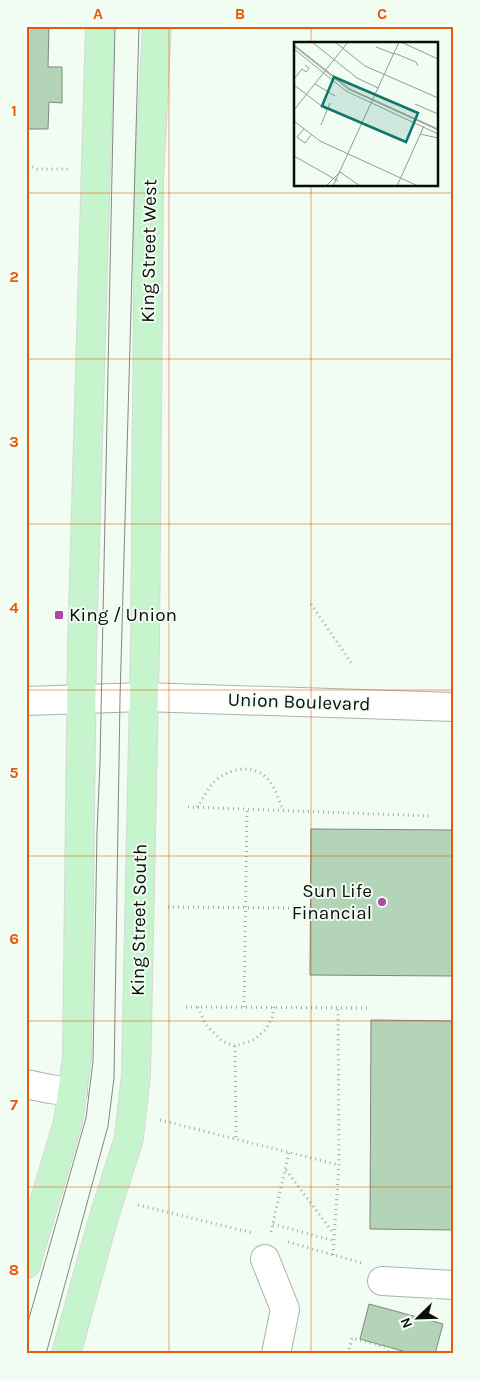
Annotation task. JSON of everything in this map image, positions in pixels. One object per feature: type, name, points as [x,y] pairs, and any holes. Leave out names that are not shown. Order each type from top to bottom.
[{"type":"main road","points":[[26,1264],[68,1122],[77,1057],[81,699],[100,26]]},
{"type":"main road","name":"King Street West","points":[[146,476],[149,180],[157,26]]},
{"type":"main road","name":"King Street South","points":[[66,1354],[129,1138],[136,1075],[146,476]]},
{"type":"street","name":"Union Boulevard","points":[[26,700],[143,697],[454,706]]},
{"type":"street","points":[[26,1084],[73,1092]]},
{"type":"street","points":[[265,1259],[285,1310],[276,1354]]},
{"type":"street","points":[[382,1281],[454,1285]]},
{"type":"path","points":[[32,167],[37,170],[69,169]]},
{"type":"path","points":[[311,604],[352,664]]},
{"type":"path","points":[[197,807],[214,782],[230,771],[247,769],[260,773],[270,782],[283,810]]},
{"type":"path","points":[[188,807],[430,816]]},
{"type":"path","points":[[244,1007],[247,809]]},
{"type":"path","points":[[159,907],[295,908]]},
{"type":"path","points":[[186,1007],[370,1008]]},
{"type":"path","points":[[198,1007],[206,1025],[222,1042],[235,1046],[254,1040],[266,1029],[272,1017],[274,1007]]},
{"type":"path","points":[[333,1255],[339,1165],[338,1008]]},
{"type":"path","points":[[235,1046],[236,1139]]},
{"type":"path","points":[[157,1119],[339,1165]]},
{"type":"path","points":[[265,1259],[289,1152]]},
{"type":"path","points":[[285,1169],[334,1234]]},
{"type":"path","points":[[152,1209],[157,1210]]},
{"type":"path","points":[[273,1224],[334,1241]]},
{"type":"path","points":[[348,1354],[352,1338],[385,1347],[388,1354]]},
{"type":"building","points":[[26,26],[49,26],[48,67],[62,67],[62,103],[49,102],[48,129],[26,129]]},
{"type":"building","name":"Sun Life Financial","points":[[311,829],[454,830],[454,976],[310,975]]},
{"type":"building","points":[[371,1020],[454,1021],[454,1230],[370,1229]]},
{"type":"building","points":[[369,1304],[443,1324],[435,1354],[413,1354],[360,1339]]},
{"type":"tram line","points":[[26,1329],[86,1118],[93,1061],[115,26]]},
{"type":"tram line","points":[[46,1354],[108,1126],[114,1078],[120,698],[139,26]]},
{"type":"place","name":"King / Union","points":[[59,615]]},
{"type":"place","name":"Sun Life Financial","points":[[382,902]]}]
